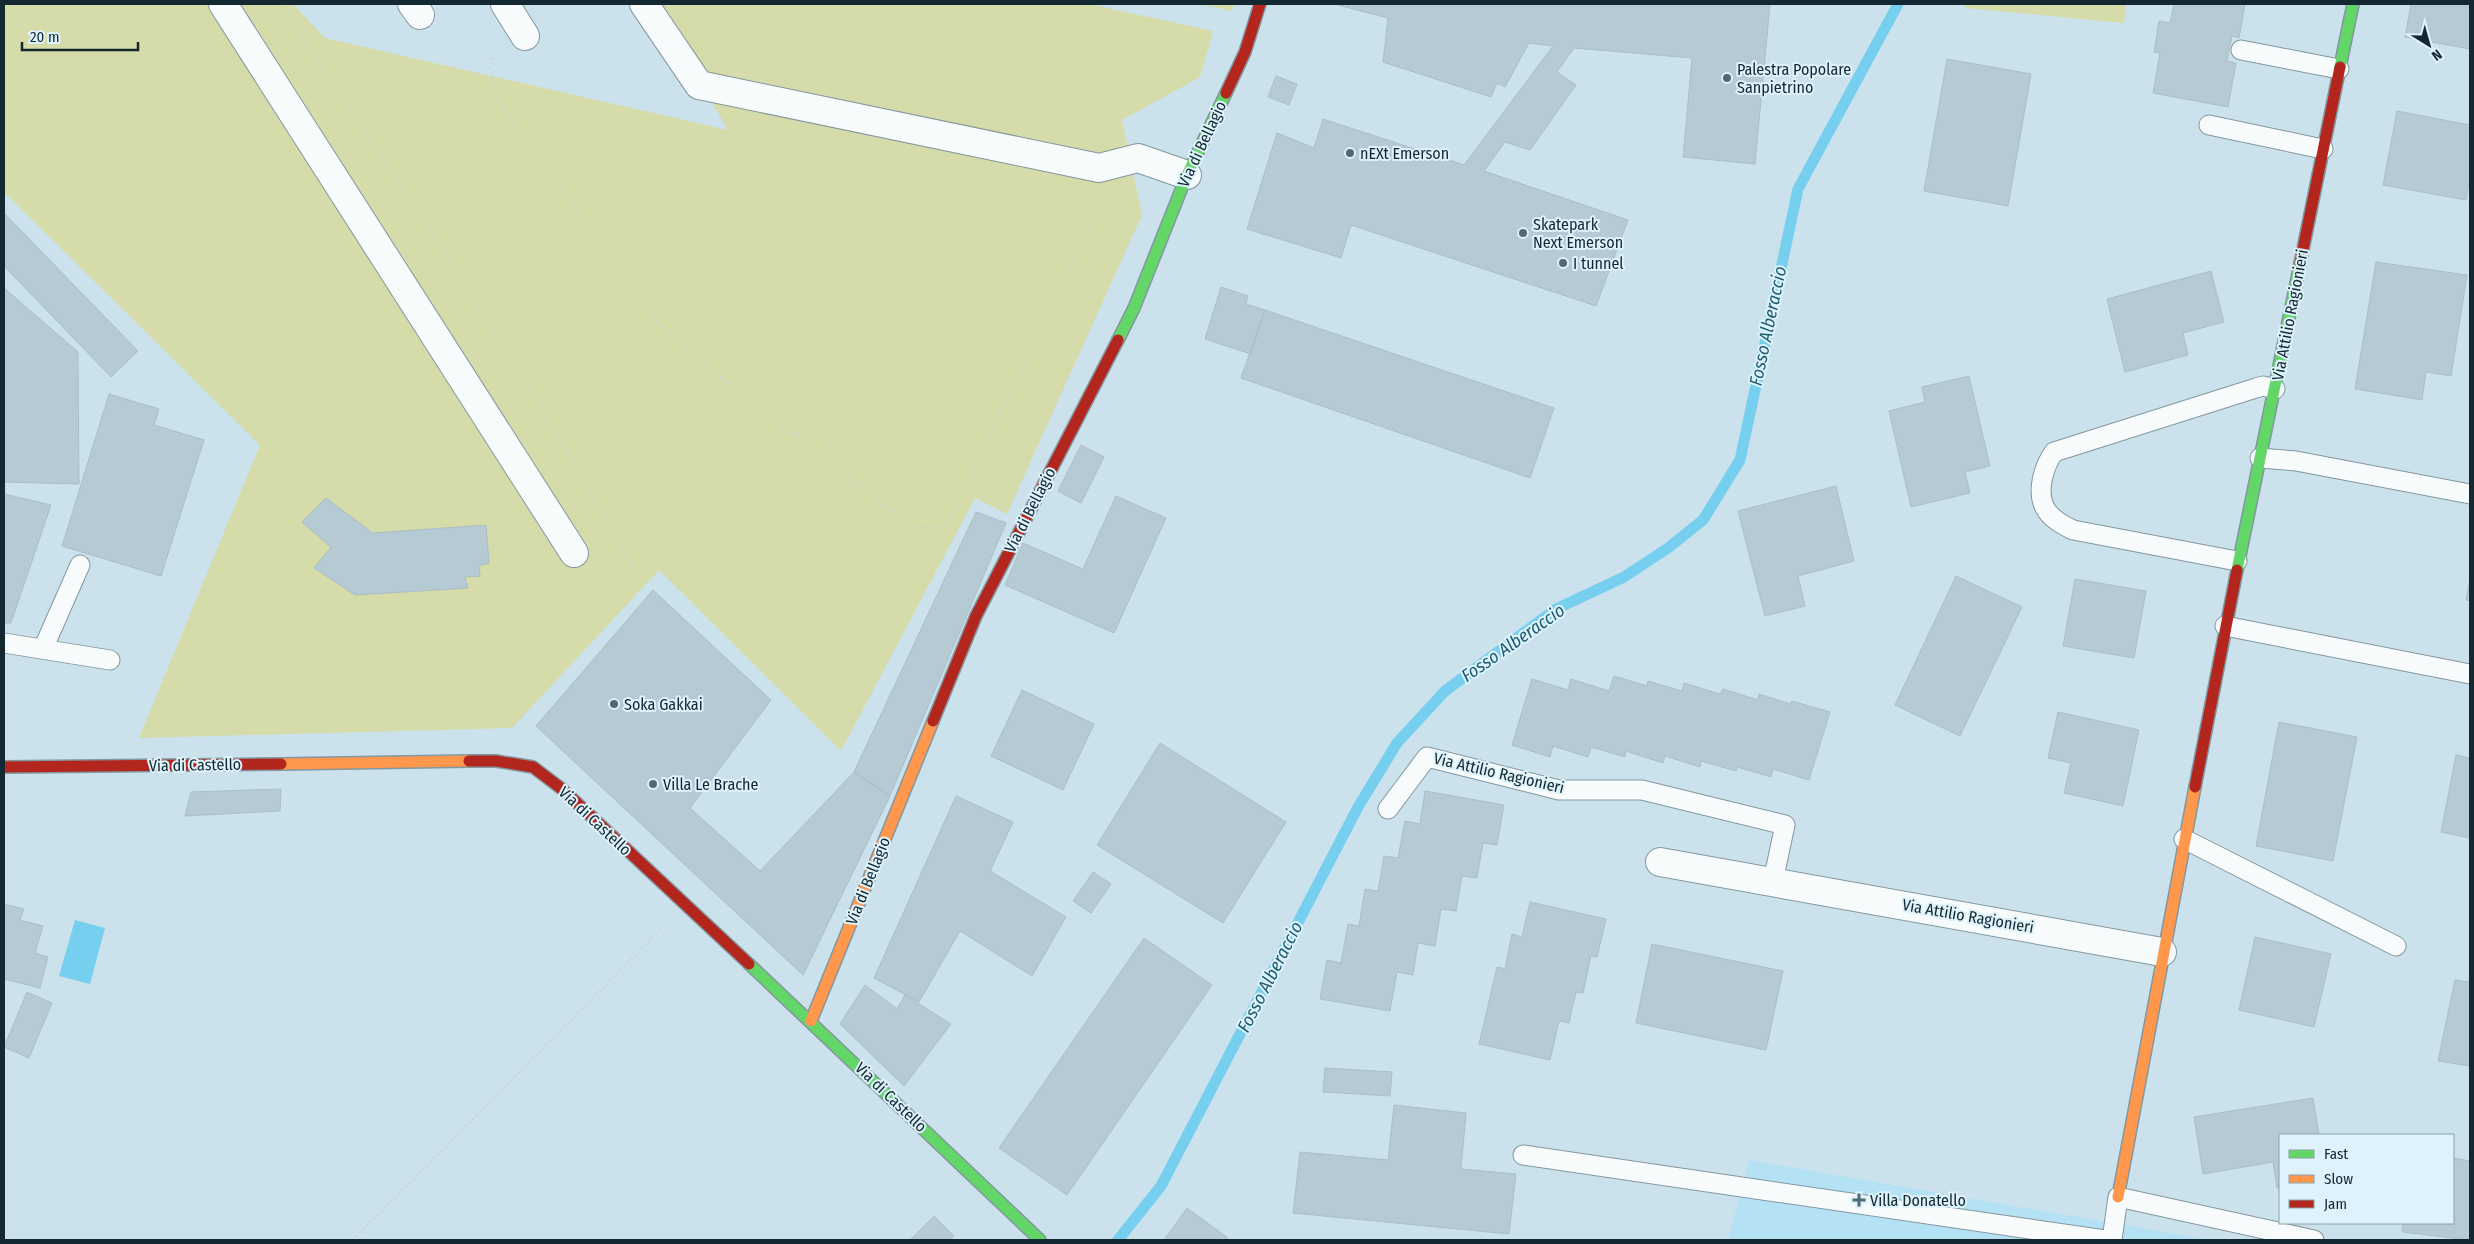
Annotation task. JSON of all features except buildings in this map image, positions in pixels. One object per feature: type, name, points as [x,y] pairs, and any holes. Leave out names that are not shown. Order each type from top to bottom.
[{"type":"street","points":[[223,4],[574,553]]},
{"type":"street","points":[[644,4],[699,85],[1099,168],[1138,158],[1187,175]]},
{"type":"street","name":"Via di Bellagio","points":[[811,1021],[976,616],[1134,308],[1187,175],[1245,52],[1260,4]]},
{"type":"street","name":"Via Attilio Ragionieri","points":[[2118,1197],[2162,952],[2237,561],[2323,149],[2339,69],[2349,4]]},
{"type":"street","name":"Via di Castello","points":[[4,767],[496,761],[533,767],[562,789],[811,1021],[1040,1240]]},
{"type":"street","name":"Via Attilio Ragionieri","points":[[1660,862],[1773,880],[2162,952]]},
{"type":"lane","points":[[2241,50],[2339,69]]},
{"type":"lane","points":[[2209,125],[2323,149]]},
{"type":"lane","points":[[2237,561],[2073,530],[2057,522],[2045,508],[2042,492],[2043,476],[2054,452],[2256,388],[2263,386],[2274,389]]},
{"type":"lane","points":[[2260,458],[2296,461],[2470,494]]},
{"type":"lane","points":[[43,649],[80,565]]},
{"type":"lane","points":[[2225,626],[2470,674]]},
{"type":"lane","points":[[4,643],[110,660]]},
{"type":"lane","name":"Via Attilio Ragionieri","points":[[1388,809],[1427,757],[1559,790],[1642,790],[1785,825],[1773,880]]},
{"type":"lane","points":[[2184,839],[2396,946]]},
{"type":"lane","points":[[1523,1155],[2105,1240]]},
{"type":"lane","points":[[2112,1240],[2118,1197],[2314,1240]]},
{"type":"path","points":[[280,4],[383,155],[582,476],[634,568]]},
{"type":"path","points":[[514,20],[490,67],[498,101],[656,321],[706,366],[794,436],[812,427],[856,467],[848,480],[914,526],[945,528],[1100,207],[1099,168]]},
{"type":"path","points":[[353,1240],[686,905]]},
{"type":"shaded area","name":"Villa Donatello","points":[[1749,1160],[2210,1240],[1728,1240]]},
{"type":"green space","points":[[4,4],[293,4],[325,38],[728,130],[655,4],[1089,4],[1213,31],[1200,77],[1122,120],[1142,215],[1007,514],[975,498],[841,751],[659,570],[512,728],[139,738],[260,445],[4,192]]},
{"type":"green space","points":[[1199,4],[1234,4],[1232,11]]},
{"type":"green space","points":[[1965,4],[2126,4],[2124,23],[1965,8]]},
{"type":"water","points":[[75,920],[105,928],[90,984],[59,976]]},
{"type":"waterway","name":"Fosso Alberaccio","points":[[1118,1240],[1161,1186],[1358,807],[1397,743],[1445,691],[1556,609],[1624,577],[1668,548],[1703,520],[1740,460],[1798,189],[1898,4]]},
{"type":"traffic: fast","points":[[2340,67],[2353,4]]},
{"type":"traffic: fast","points":[[1118,340],[1134,308],[1187,175],[1226,93]]},
{"type":"traffic: fast","points":[[2237,570],[2300,264]]},
{"type":"traffic: fast","points":[[749,964],[1040,1240]]},
{"type":"traffic: slow","points":[[811,1021],[933,721]]},
{"type":"traffic: slow","points":[[281,764],[469,761]]},
{"type":"traffic: slow","points":[[2118,1197],[2195,787]]},
{"type":"traffic: jam","points":[[1226,93],[1245,52],[1260,4]]},
{"type":"traffic: jam","points":[[2300,264],[2340,67]]},
{"type":"traffic: jam","points":[[933,721],[976,616],[1118,340]]},
{"type":"traffic: jam","points":[[2195,787],[2237,570]]},
{"type":"traffic: jam","points":[[469,761],[496,761],[533,767],[562,789],[749,964]]},
{"type":"traffic: jam","points":[[4,767],[281,764]]},
{"type":"place","name":"Palestra Popolare Sanpietrino","points":[[1727,78]]},
{"type":"place","name":"nEXt Emerson","points":[[1350,153]]},
{"type":"place","name":"Skatepark Next Emerson","points":[[1523,233]]},
{"type":"place","name":"I tunnel","points":[[1563,263]]},
{"type":"place","name":"Soka Gakkai","points":[[614,704]]},
{"type":"place","name":"Villa Le Brache","points":[[653,784]]},
{"type":"place","name":"Villa Donatello","points":[[1859,1200]]}]
